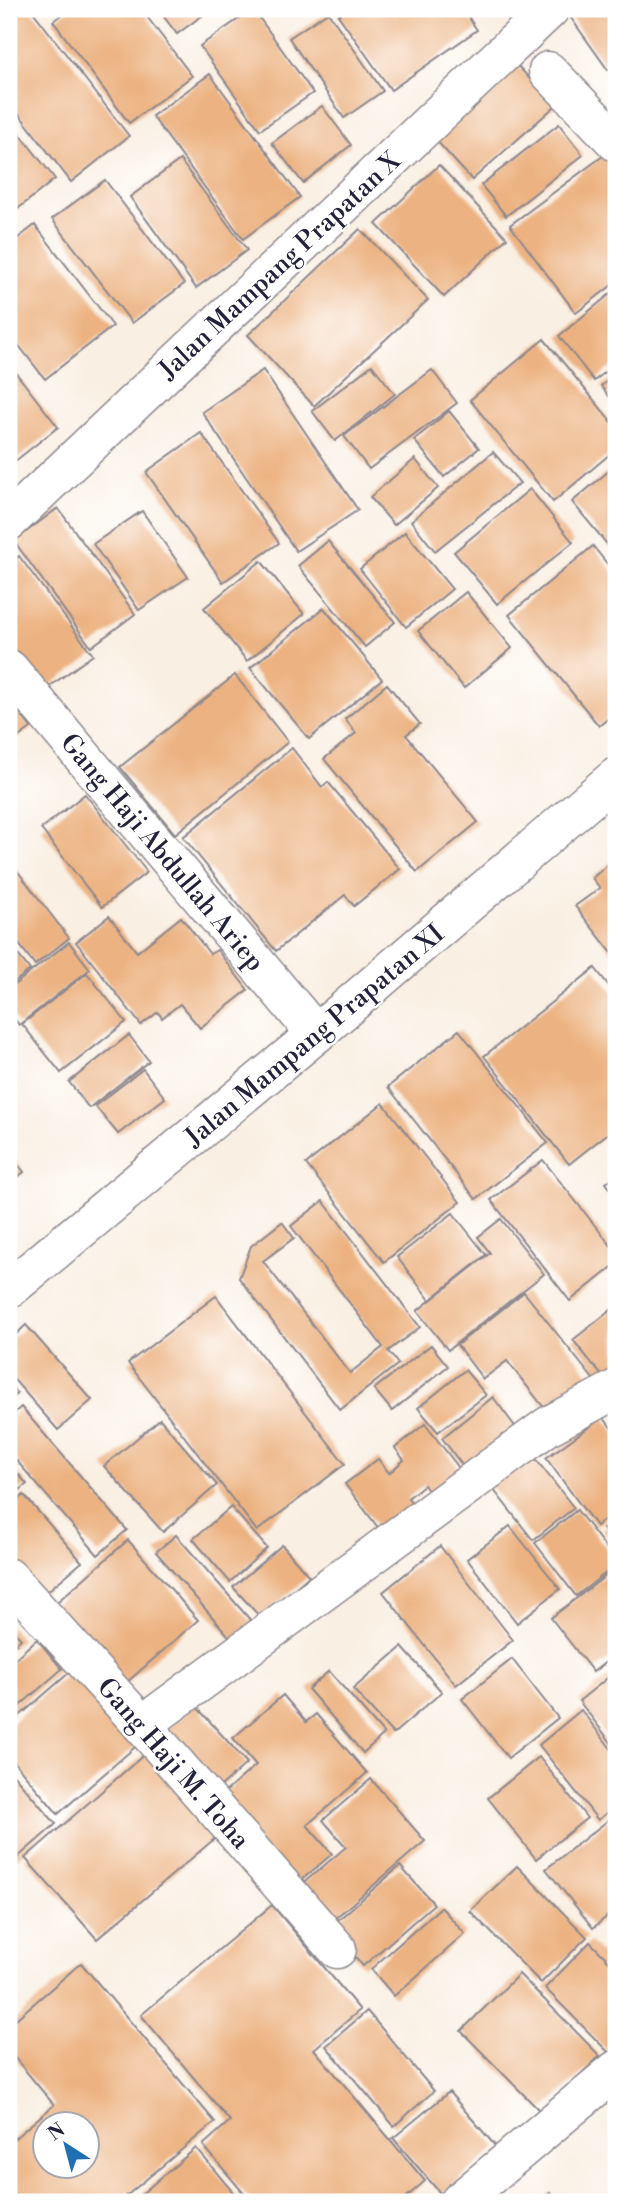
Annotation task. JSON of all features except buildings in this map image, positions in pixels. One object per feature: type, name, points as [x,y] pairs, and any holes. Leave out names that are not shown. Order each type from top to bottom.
[{"type":"street","name":"Jalan Mampang Prapatan X","points":[[9,521],[550,9]]},
{"type":"street","points":[[548,71],[616,142]]},
{"type":"street","name":"Gang Haji Abdullah Ariep","points":[[9,669],[316,1034]]},
{"type":"street","name":"Jalan Mampang Prapatan XI","points":[[9,1289],[316,1034],[616,777]]},
{"type":"street","points":[[142,1724],[548,1426],[616,1389]]},
{"type":"street","name":"Gang Haji M. Toha","points":[[9,1578],[142,1724],[337,1950]]},
{"type":"street","points":[[459,2202],[616,2070]]}]
